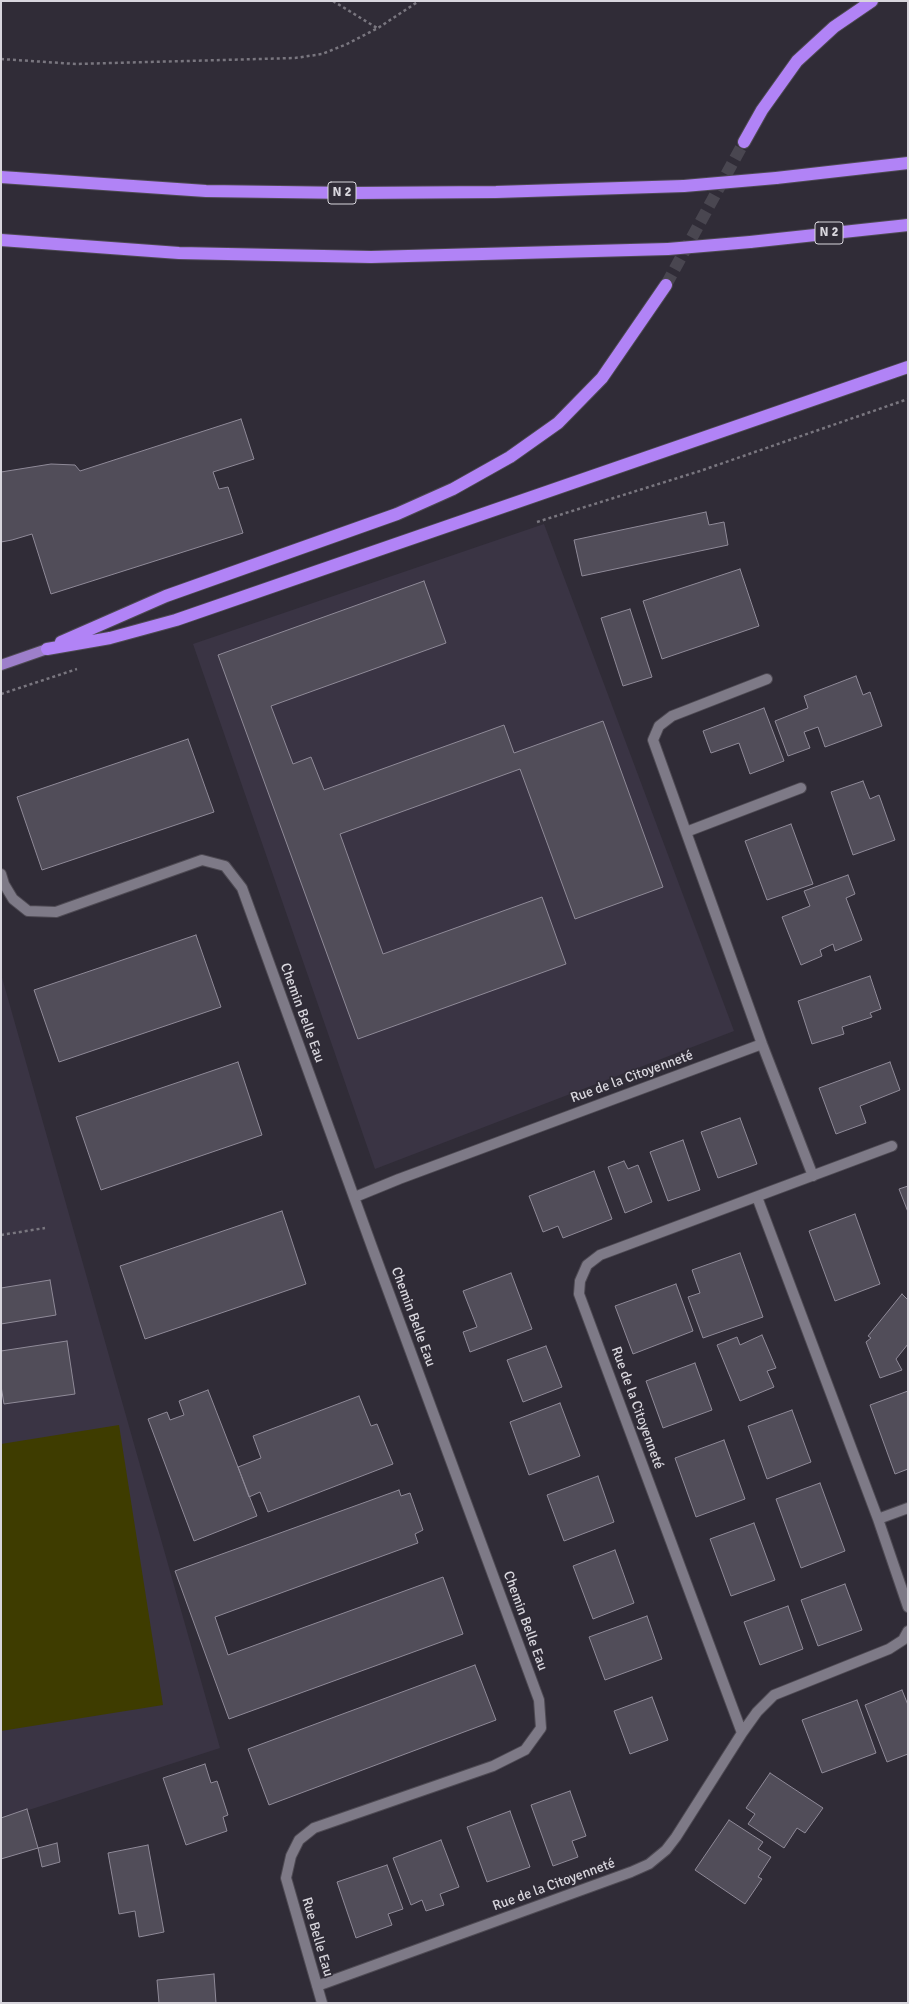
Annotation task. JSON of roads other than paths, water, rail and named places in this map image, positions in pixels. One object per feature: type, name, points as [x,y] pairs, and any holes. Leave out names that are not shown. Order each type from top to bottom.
[{"type":"highway","points":[[744,142],[762,110],[797,61],[834,27],[872,1]]},
{"type":"highway","name":"N 2","points":[[1,177],[206,191],[351,193],[496,192],[684,186],[776,178],[908,163]]},
{"type":"highway","name":"N 2","points":[[1,240],[179,252],[363,256],[668,249],[908,225]]},
{"type":"highway","points":[[47,649],[166,596],[397,514],[453,489],[510,457],[558,423],[602,378],[666,285]]},
{"type":"highway","points":[[47,649],[110,638],[176,620],[908,367]]},
{"type":"main road","points":[[1,665],[47,649]]},
{"type":"street","points":[[767,679],[672,716],[659,726],[653,740],[762,1044],[813,1176]]},
{"type":"street","points":[[686,832],[801,788]]},
{"type":"street","name":"Chemin Belle Eau","points":[[1,874],[4,884],[13,899],[28,911],[56,912],[202,860],[225,866],[242,888],[539,1700],[541,1728],[525,1750],[493,1766],[314,1828],[299,1840],[291,1856],[286,1878]]},
{"type":"street","name":"Rue de la Citoyenneté","points":[[355,1197],[406,1176],[762,1044]]},
{"type":"street","name":"Rue de la Citoyenneté","points":[[742,1733],[579,1294],[580,1280],[587,1265],[600,1255],[892,1146]]},
{"type":"street","points":[[757,1196],[878,1519],[908,1607]]},
{"type":"street","points":[[878,1519],[908,1508]]},
{"type":"street","name":"Rue de la Citoyenneté","points":[[317,1986],[631,1872],[649,1864],[666,1850],[676,1837],[742,1733],[757,1712],[774,1695],[889,1649],[903,1640],[908,1631]]},
{"type":"street","name":"Rue Belle Eau","points":[[286,1878],[322,2003]]},
{"type":"tunnel","points":[[666,285],[744,142]]}]
